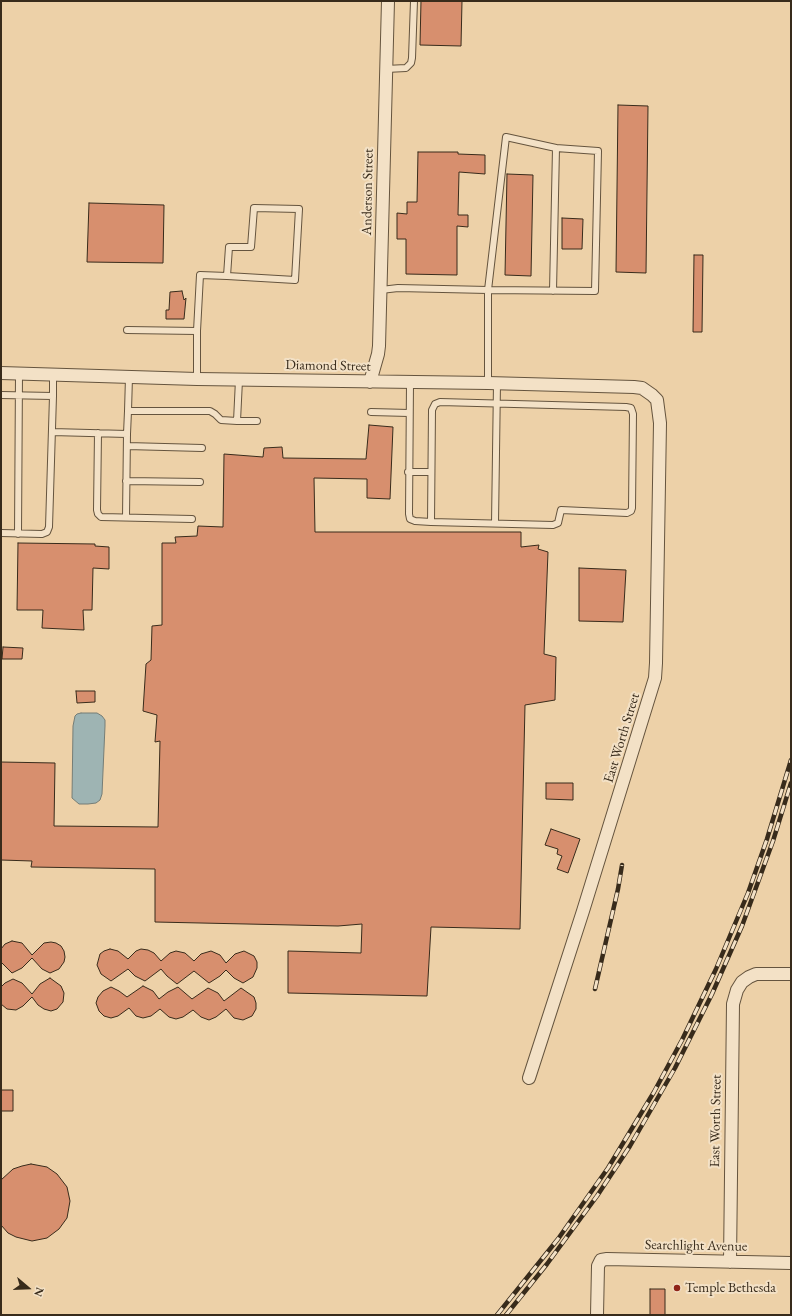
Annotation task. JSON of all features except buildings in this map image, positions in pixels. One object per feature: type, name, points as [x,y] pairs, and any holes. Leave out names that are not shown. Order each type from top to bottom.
[{"type":"street","name":"Anderson Street","points":[[370,382],[379,346],[388,1]]},
{"type":"street","name":"Diamond Street","points":[[1,373],[239,380],[492,383],[634,387],[642,388],[652,395]]},
{"type":"street","name":"East Worth Street","points":[[529,1078],[655,678],[657,648],[660,423],[657,400],[652,395]]},
{"type":"street","name":"East Worth Street","points":[[730,1262],[733,1004],[737,990],[742,982],[749,977],[756,974],[791,974]]},
{"type":"street","name":"Searchlight Avenue","points":[[597,1315],[598,1266],[601,1260],[791,1263]]},
{"type":"lane","points":[[386,69],[406,68],[411,63],[414,1]]},
{"type":"lane","points":[[381,290],[398,288],[488,290],[553,291],[595,291],[598,151],[556,148],[506,137],[488,290],[492,383],[498,404],[496,523]]},
{"type":"lane","points":[[553,291],[556,148]]},
{"type":"lane","points":[[197,379],[197,331],[200,275],[295,280],[299,209],[254,208],[251,247],[228,247],[227,276]]},
{"type":"lane","points":[[127,330],[197,331]]},
{"type":"lane","points":[[18,534],[19,374]]},
{"type":"lane","points":[[1,533],[42,534],[47,532],[49,527],[53,375]]},
{"type":"lane","points":[[126,517],[129,377]]},
{"type":"lane","points":[[237,421],[239,380]]},
{"type":"lane","points":[[410,383],[408,472],[409,514],[410,519],[415,521],[430,522],[553,525],[558,523],[560,510],[631,512],[633,414],[631,408],[626,407],[440,402],[435,404],[432,410],[430,522]]},
{"type":"lane","points":[[1,395],[53,396]]},
{"type":"lane","points":[[128,411],[210,411],[221,420],[257,421]]},
{"type":"lane","points":[[371,412],[409,413]]},
{"type":"lane","points":[[52,432],[127,434]]},
{"type":"lane","points":[[98,433],[97,510],[101,517],[192,519]]},
{"type":"lane","points":[[127,446],[202,448]]},
{"type":"lane","points":[[408,472],[431,472]]},
{"type":"lane","points":[[126,481],[200,482]]},
{"type":"water","points":[[81,713],[97,713],[105,720],[102,794],[100,800],[96,803],[88,804],[79,804],[72,798],[73,726],[75,716]]},
{"type":"railway","points":[[497,1315],[558,1239],[608,1168],[654,1092],[682,1040],[716,969],[748,893],[767,839],[791,760]]},
{"type":"railway","points":[[506,1315],[547,1264],[597,1196],[630,1146],[675,1068],[712,994],[742,926],[773,841],[791,783]]},
{"type":"railway","points":[[595,989],[622,865]]},
{"type":"place","name":"Temple Bethesda","points":[[677,1288]]}]
